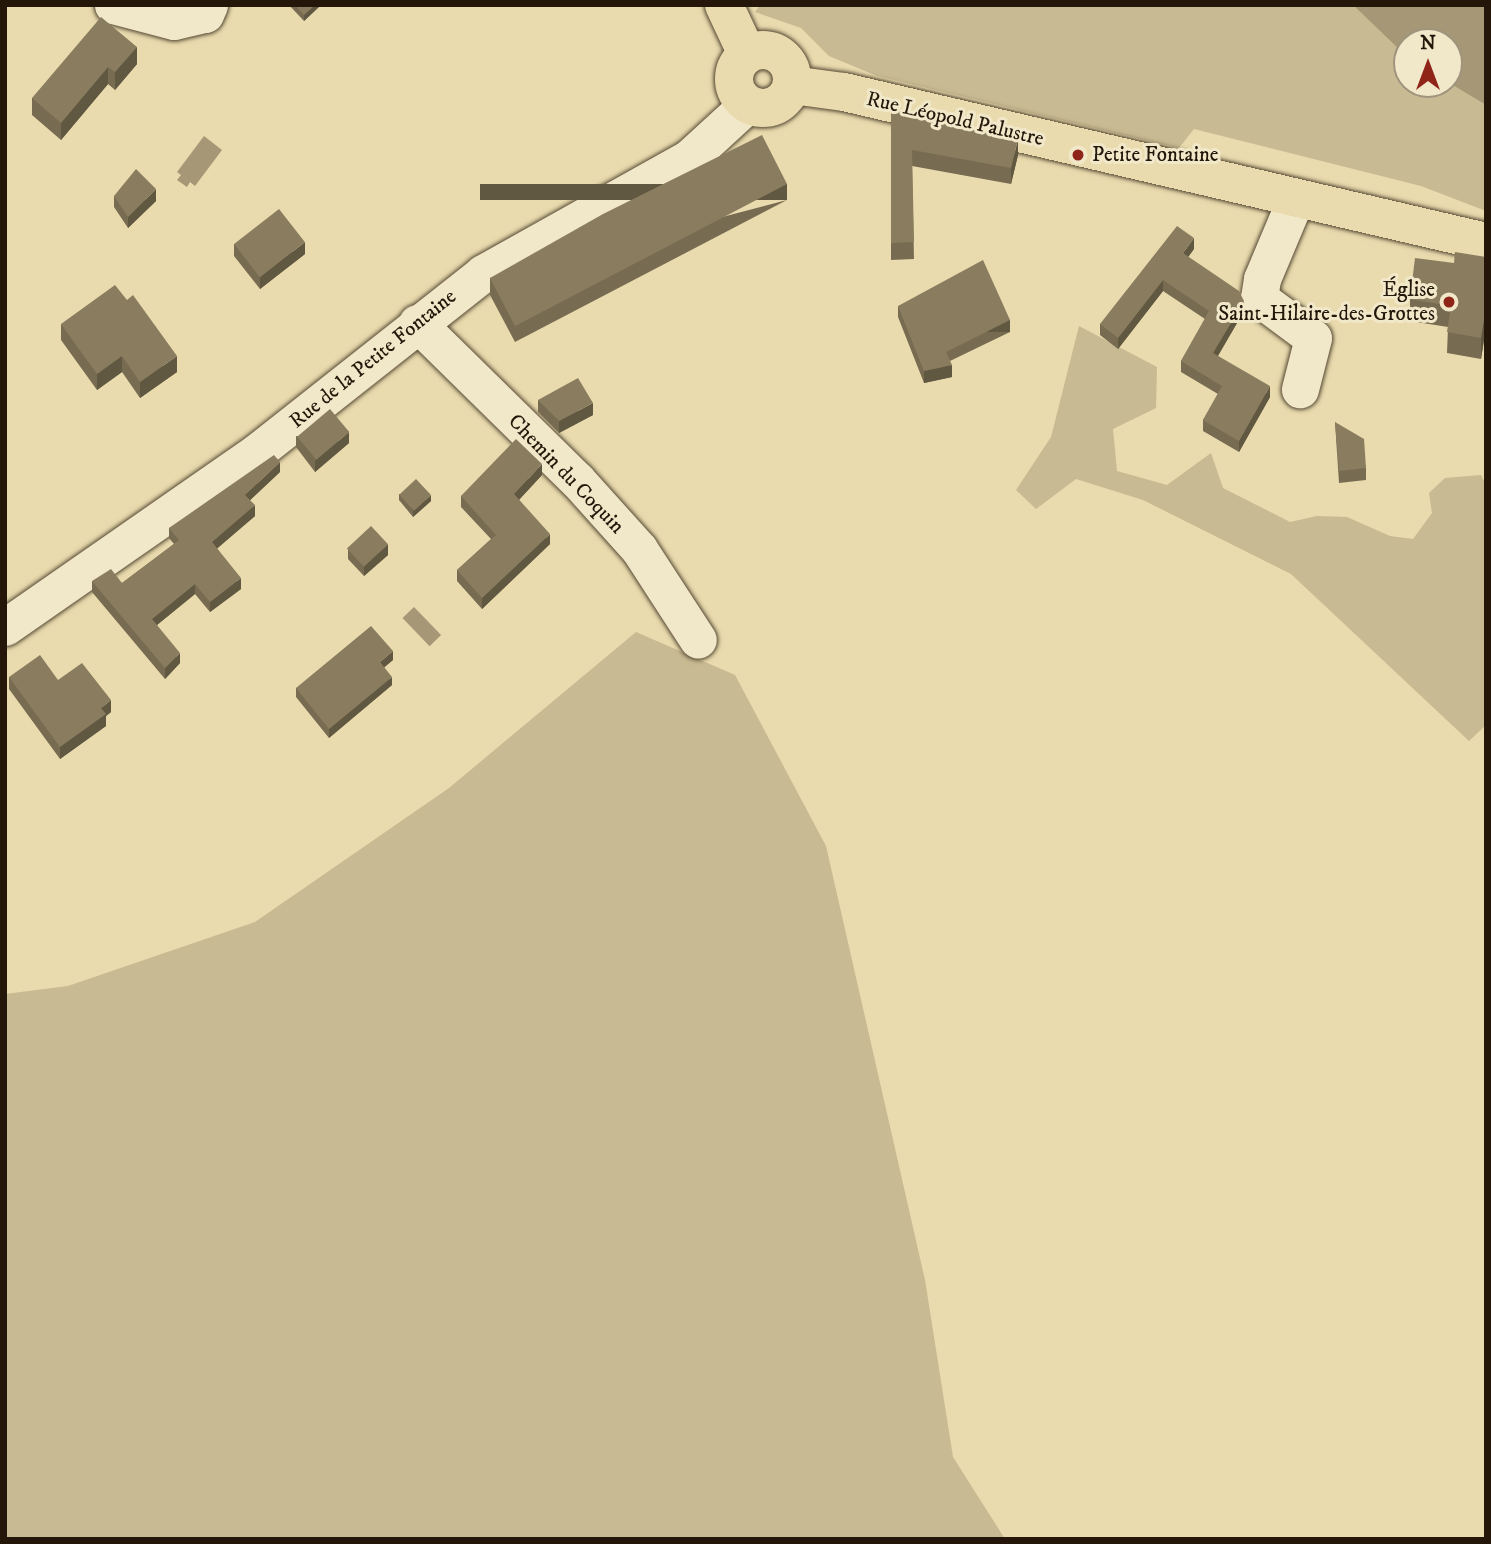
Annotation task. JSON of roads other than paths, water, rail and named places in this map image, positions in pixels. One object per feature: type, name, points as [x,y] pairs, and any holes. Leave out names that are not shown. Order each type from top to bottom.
[{"type":"main road","points":[[724,5],[747,54]]},
{"type":"main road","points":[[776,52],[790,65],[792,85],[775,106],[748,104],[735,89],[735,70],[747,54],[776,52]]},
{"type":"main road","name":"Rue Léopold Palustre","points":[[792,85],[844,92],[1486,242]]},
{"type":"street","points":[[113,5],[174,21],[205,14],[208,5]]},
{"type":"street","name":"Rue de la Petite Fontaine","points":[[5,627],[258,451],[483,272],[689,158],[748,104]]},
{"type":"street","points":[[1296,198],[1262,279],[1259,298],[1313,338],[1300,389]]},
{"type":"street","name":"Chemin du Coquin","points":[[417,323],[577,480],[639,549],[698,640]]},
{"type":"place","name":"Petite Fontaine","points":[[1078,155]]},
{"type":"place","name":"Église Saint-Hilaire-des-Grottes","points":[[1449,302]]}]
